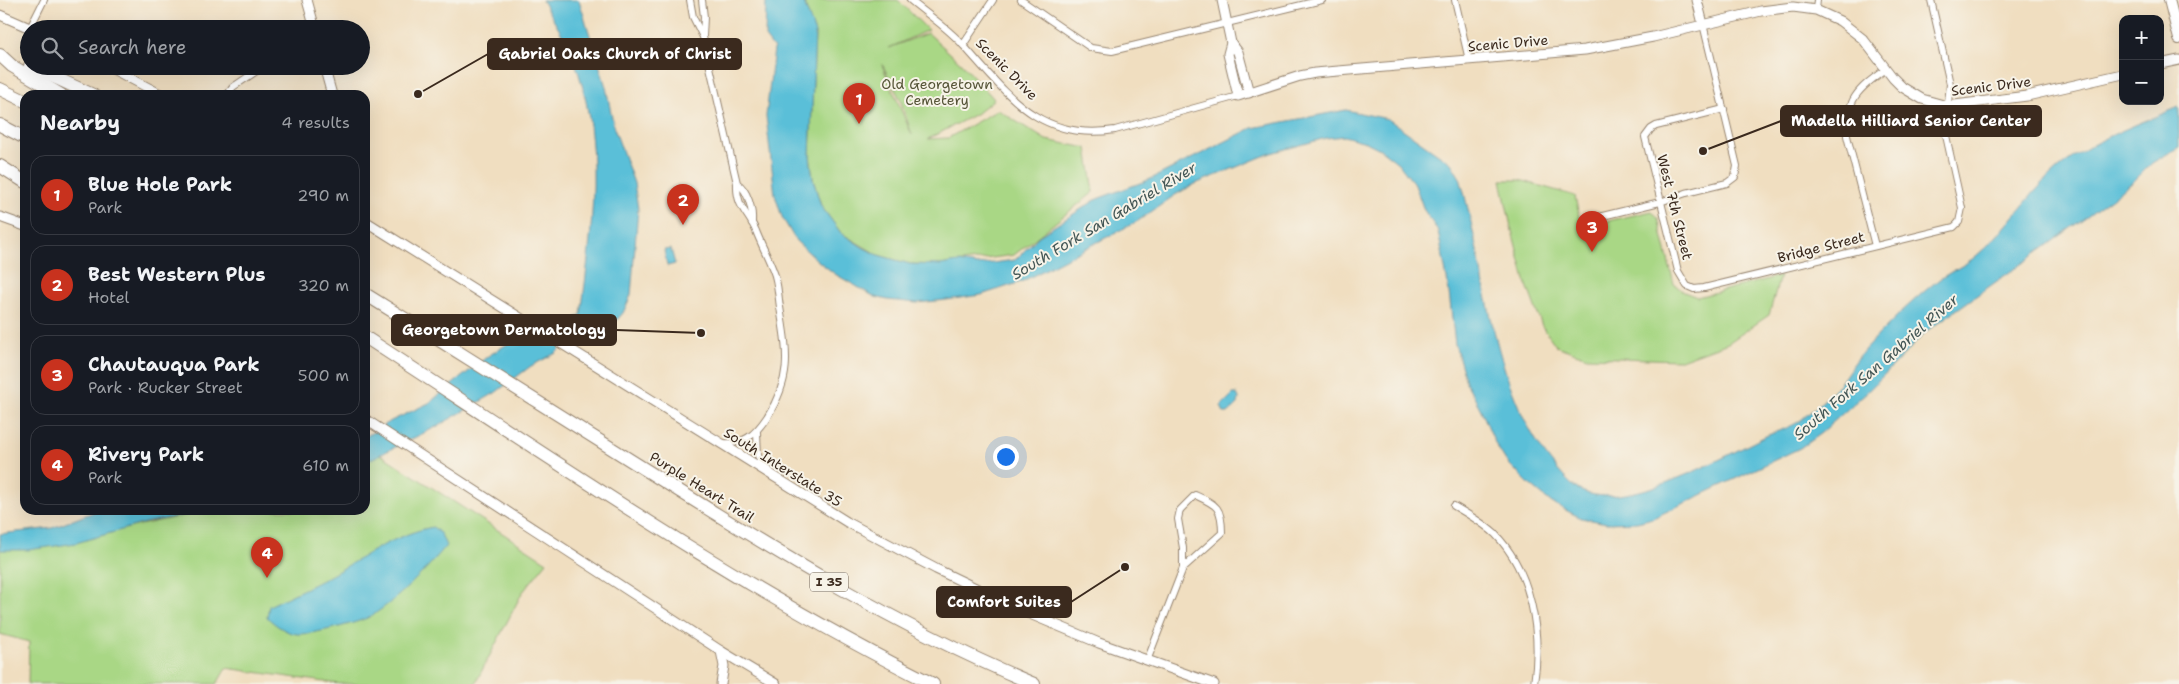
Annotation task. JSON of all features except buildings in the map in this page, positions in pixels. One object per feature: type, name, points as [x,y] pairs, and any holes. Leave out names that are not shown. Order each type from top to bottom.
[{"type":"highway","points":[[0,54],[20,62]]},
{"type":"highway","points":[[0,54],[12,66],[20,71]]},
{"type":"highway","points":[[27,75],[53,90]]},
{"type":"highway","points":[[49,75],[82,90]]},
{"type":"highway","points":[[0,89],[20,99]]},
{"type":"highway","points":[[0,125],[20,135]]},
{"type":"highway","points":[[0,166],[20,179]]},
{"type":"highway","name":"Purple Heart Trail","points":[[370,297],[823,579],[946,644],[1034,684]]},
{"type":"highway","points":[[370,340],[609,496],[763,592],[830,631],[933,684]]},
{"type":"main road","points":[[307,0],[313,20]]},
{"type":"main road","points":[[1222,0],[1231,43],[1238,52],[1249,93]]},
{"type":"main road","points":[[1697,0],[1703,24]]},
{"type":"main road","points":[[2169,0],[2179,39]]},
{"type":"main road","name":"Scenic Drive","points":[[1238,96],[1315,73],[1585,50],[1654,37],[1778,8],[1816,10],[1830,16],[1863,39],[1893,78],[1922,99],[1947,106],[2044,93],[2119,75]]},
{"type":"main road","points":[[0,15],[20,23]]},
{"type":"main road","points":[[1231,43],[1228,54],[1238,96]]},
{"type":"main road","points":[[2164,63],[2179,60]]},
{"type":"main road","points":[[124,75],[153,90]]},
{"type":"main road","points":[[326,75],[331,90]]},
{"type":"main road","points":[[0,217],[20,224]]},
{"type":"main road","name":"South Interstate 35","points":[[370,224],[847,522],[990,596],[1099,643],[1214,684]]},
{"type":"main road","points":[[370,422],[721,651],[776,684]]},
{"type":"main road","points":[[721,651],[724,666],[722,684]]},
{"type":"street","points":[[35,20],[44,0]]},
{"type":"street","points":[[690,0],[693,17],[703,37],[737,183],[738,200],[745,216],[752,223],[774,271],[786,346],[787,365],[778,398],[757,432],[737,443],[718,442]]},
{"type":"street","points":[[702,0],[704,17],[703,37]]},
{"type":"street","name":"Scenic Drive","points":[[910,0],[950,31],[1023,108],[1037,118],[1067,130],[1099,132],[1114,130],[1238,96]]},
{"type":"street","points":[[963,45],[993,0]]},
{"type":"street","points":[[1021,0],[1091,48],[1101,51],[1124,49],[1322,0]]},
{"type":"street","points":[[1455,0],[1469,60]]},
{"type":"street","points":[[1816,10],[1817,0]]},
{"type":"street","points":[[1930,0],[1950,84],[1947,106]]},
{"type":"street","points":[[1586,220],[1660,202],[1726,183],[1735,177],[1737,166],[1703,24]]},
{"type":"street","points":[[1875,246],[1847,136],[1847,120],[1849,107],[1861,87],[1886,69]]},
{"type":"street","points":[[232,90],[250,75]]},
{"type":"street","name":"Bridge Street","points":[[1687,286],[1694,289],[1704,288],[1948,230],[1959,222],[1962,208],[1945,132],[1947,106]]},
{"type":"street","name":"West 7th Street","points":[[1687,286],[1678,271],[1645,143],[1648,132],[1656,126],[1724,110]]},
{"type":"street","points":[[757,432],[758,456],[772,475]]},
{"type":"street","points":[[1147,661],[1183,568],[1183,548],[1178,519],[1180,510],[1195,495],[1216,505],[1221,514],[1222,532],[1183,568]]},
{"type":"street","points":[[1454,506],[1494,533],[1510,552],[1521,573],[1530,598],[1537,641],[1534,684]]},
{"type":"green space","name":"Old Georgetown Cemetery","points":[[803,0],[898,0],[928,30],[889,48],[928,33],[963,65],[994,99],[976,114],[928,139],[948,138],[998,110],[1046,140],[1087,148],[1094,192],[1014,255],[940,265],[910,264],[878,255],[841,233],[821,206],[813,179],[810,156],[815,33]],"holes":[[[882,64],[900,99],[912,135]]]},
{"type":"green space","points":[[1501,180],[1520,180],[1575,196],[1581,227],[1652,211],[1658,218],[1674,284],[1684,292],[1697,297],[1780,276],[1769,315],[1728,343],[1681,360],[1587,357],[1556,346],[1542,326],[1525,280]]},
{"type":"green space","points":[[380,454],[547,562],[522,593],[475,684],[339,684],[226,668],[217,684],[28,684],[29,642],[0,634],[0,545],[131,527],[187,515],[370,515],[370,458]]},
{"type":"water","points":[[542,0],[579,0],[606,87],[614,128],[634,183],[638,209],[631,295],[623,313],[606,332],[577,331],[556,353],[531,366],[495,393],[436,427],[370,460],[370,434],[391,421],[429,403],[488,356],[522,335],[549,323],[568,322],[581,315],[592,218],[592,152],[583,88],[573,57]]},
{"type":"water","name":"South Fork San Gabriel River","points":[[766,0],[803,0],[815,33],[810,156],[813,179],[821,206],[841,233],[864,248],[878,255],[910,264],[940,265],[958,262],[978,265],[1015,260],[1039,236],[1097,199],[1151,179],[1252,128],[1346,110],[1388,119],[1451,163],[1460,178],[1496,340],[1508,380],[1524,418],[1544,453],[1571,484],[1589,494],[1612,496],[1666,483],[1792,426],[1801,420],[1837,387],[1865,349],[1922,293],[1941,278],[1969,262],[1980,253],[2050,176],[2073,158],[2102,140],[2179,107],[2179,147],[2152,163],[2133,182],[1928,330],[1871,388],[1821,433],[1800,448],[1653,518],[1637,522],[1607,523],[1581,518],[1552,503],[1506,461],[1496,445],[1481,410],[1466,382],[1455,344],[1448,284],[1438,231],[1424,210],[1415,185],[1398,163],[1380,149],[1366,142],[1344,136],[1326,138],[1271,153],[1195,184],[1175,195],[1138,221],[1021,282],[981,295],[917,303],[875,297],[835,274],[817,260],[796,241],[782,217],[775,195],[766,116],[774,49],[765,37]]},
{"type":"water","points":[[671,249],[675,264],[667,266],[664,250]]},
{"type":"water","points":[[1233,394],[1237,394],[1239,398],[1238,404],[1228,413],[1224,413],[1221,406]]},
{"type":"water","points":[[86,515],[185,515],[149,522],[76,543],[28,550],[0,550],[0,534],[52,528]]},
{"type":"water","points":[[433,527],[441,534],[446,546],[411,584],[371,616],[335,628],[304,634],[289,632],[280,628],[267,617],[269,606],[324,579],[386,544],[409,534]]},
{"type":"place","name":"Gabriel Oaks Church of Christ","points":[[418,94]]},
{"type":"place","name":"Blue Hole Park","points":[[859,124]]},
{"type":"place","name":"Madella Hilliard Senior Center","points":[[1703,151]]},
{"type":"place","name":"Best Western Plus","points":[[683,225]]},
{"type":"place","name":"Chautauqua Park","points":[[1592,252]]},
{"type":"place","name":"Georgetown Dermatology","points":[[701,333]]},
{"type":"place","name":"Comfort Suites","points":[[1125,567]]},
{"type":"place","name":"Rivery Park","points":[[267,578]]}]
